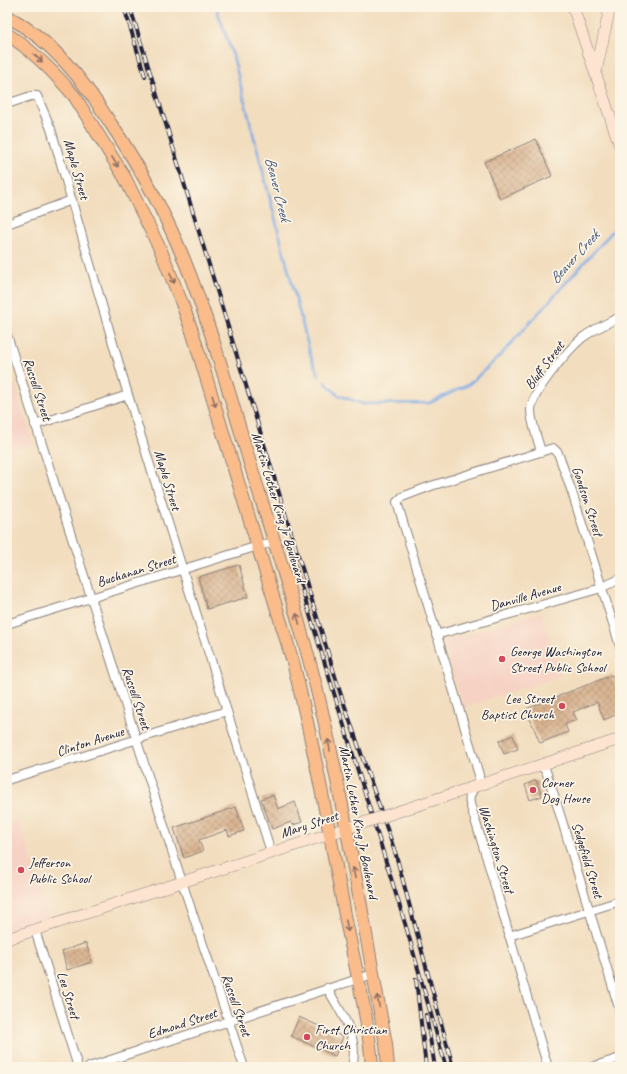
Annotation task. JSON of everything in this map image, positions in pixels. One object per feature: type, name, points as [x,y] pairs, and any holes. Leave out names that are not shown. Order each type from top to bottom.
[{"type":"main road","points":[[573,7],[620,146]]},
{"type":"main road","points":[[596,73],[610,7]]},
{"type":"main road","name":"Martin Luther King Jr Boulevard","points":[[7,16],[41,39],[59,56],[84,84],[124,143],[164,217],[194,287],[229,392],[305,643],[326,725],[386,1044],[388,1067]]},
{"type":"main road","points":[[7,34],[50,68],[75,97],[125,178],[144,214],[161,251],[192,331],[295,669],[330,833],[372,1067]]},
{"type":"main road","name":"Mary Street","points":[[7,939],[620,739]]},
{"type":"street","name":"Maple Street","points":[[7,104],[31,96],[37,96],[46,114],[128,395],[271,852]]},
{"type":"street","points":[[7,224],[72,200]]},
{"type":"street","name":"Bluff Street","points":[[541,452],[532,415],[532,402],[551,373],[574,345],[597,329],[620,317]]},
{"type":"street","name":"Russell Street","points":[[7,335],[182,882],[244,1067]]},
{"type":"street","points":[[35,425],[128,395]]},
{"type":"street","name":"Goodson Street","points":[[541,452],[553,448],[558,453],[572,492],[620,646]]},
{"type":"street","name":"Washington Street","points":[[541,452],[417,491],[402,497],[397,502],[479,775],[479,781],[470,794],[470,804],[495,883],[509,936],[548,1067]]},
{"type":"street","name":"Buchanan Street","points":[[7,624],[274,542]]},
{"type":"street","name":"Danville Avenue","points":[[436,635],[601,587],[620,579]]},
{"type":"street","name":"Clinton Avenue","points":[[7,780],[227,711]]},
{"type":"street","name":"Sedgefield Street","points":[[539,765],[546,771],[556,798],[620,1011]]},
{"type":"street","points":[[509,936],[620,901]]},
{"type":"street","name":"Lee Street","points":[[35,930],[78,1067]]},
{"type":"street","name":"Edmond Street","points":[[89,1067],[326,988],[373,974]]},
{"type":"street","points":[[326,988],[352,1036],[354,1055],[352,1067]]},
{"type":"street","points":[[592,1067],[620,1058]]},
{"type":"shaded area","points":[[7,363],[34,444],[7,453]]},
{"type":"shaded area","name":"George Washington Street Public School","points":[[541,612],[561,676],[463,707],[443,642]]},
{"type":"shaded area","name":"Jefferson Public School","points":[[19,821],[49,916],[7,929],[7,825]]},
{"type":"building","points":[[536,139],[552,176],[500,199],[484,162]]},
{"type":"building","points":[[239,565],[248,597],[207,609],[198,577]]},
{"type":"building","name":"Lee Street Baptist Church","points":[[612,675],[620,694],[620,713],[604,720],[597,702],[573,712],[577,720],[565,724],[568,732],[540,743],[526,709]]},
{"type":"building","points":[[513,735],[518,749],[504,754],[499,741]]},
{"type":"building","name":"Corner Dog House","points":[[536,780],[542,796],[530,800],[525,785]]},
{"type":"building","points":[[273,795],[278,809],[295,802],[302,822],[293,825],[291,822],[272,829],[261,799]]},
{"type":"building","points":[[236,807],[244,831],[229,836],[227,830],[199,840],[203,851],[184,858],[174,828]]},
{"type":"building","points":[[86,943],[92,962],[67,970],[62,951]]},
{"type":"building","points":[[299,1017],[343,1037],[335,1056],[291,1036]]},
{"type":"waterway","name":"Beaver Creek","points":[[216,7],[233,56],[311,357],[319,376]]},
{"type":"waterway","name":"Beaver Creek","points":[[325,382],[338,395],[363,404],[429,403],[468,385],[498,358],[620,223]]},
{"type":"railway","points":[[124,7],[145,76]]},
{"type":"railway","points":[[130,7],[340,692],[396,855],[453,1067]]},
{"type":"railway","points":[[293,560],[407,930],[446,1067]]},
{"type":"railway","points":[[416,979],[426,1067]]},
{"type":"railway","points":[[426,1015],[435,1067]]},
{"type":"place","name":"George Washington Street Public School","points":[[502,659]]},
{"type":"place","name":"Lee Street Baptist Church","points":[[562,706]]},
{"type":"place","name":"Corner Dog House","points":[[533,790]]},
{"type":"place","name":"Jefferson Public School","points":[[21,870]]},
{"type":"place","name":"First Christian Church","points":[[307,1037]]}]
